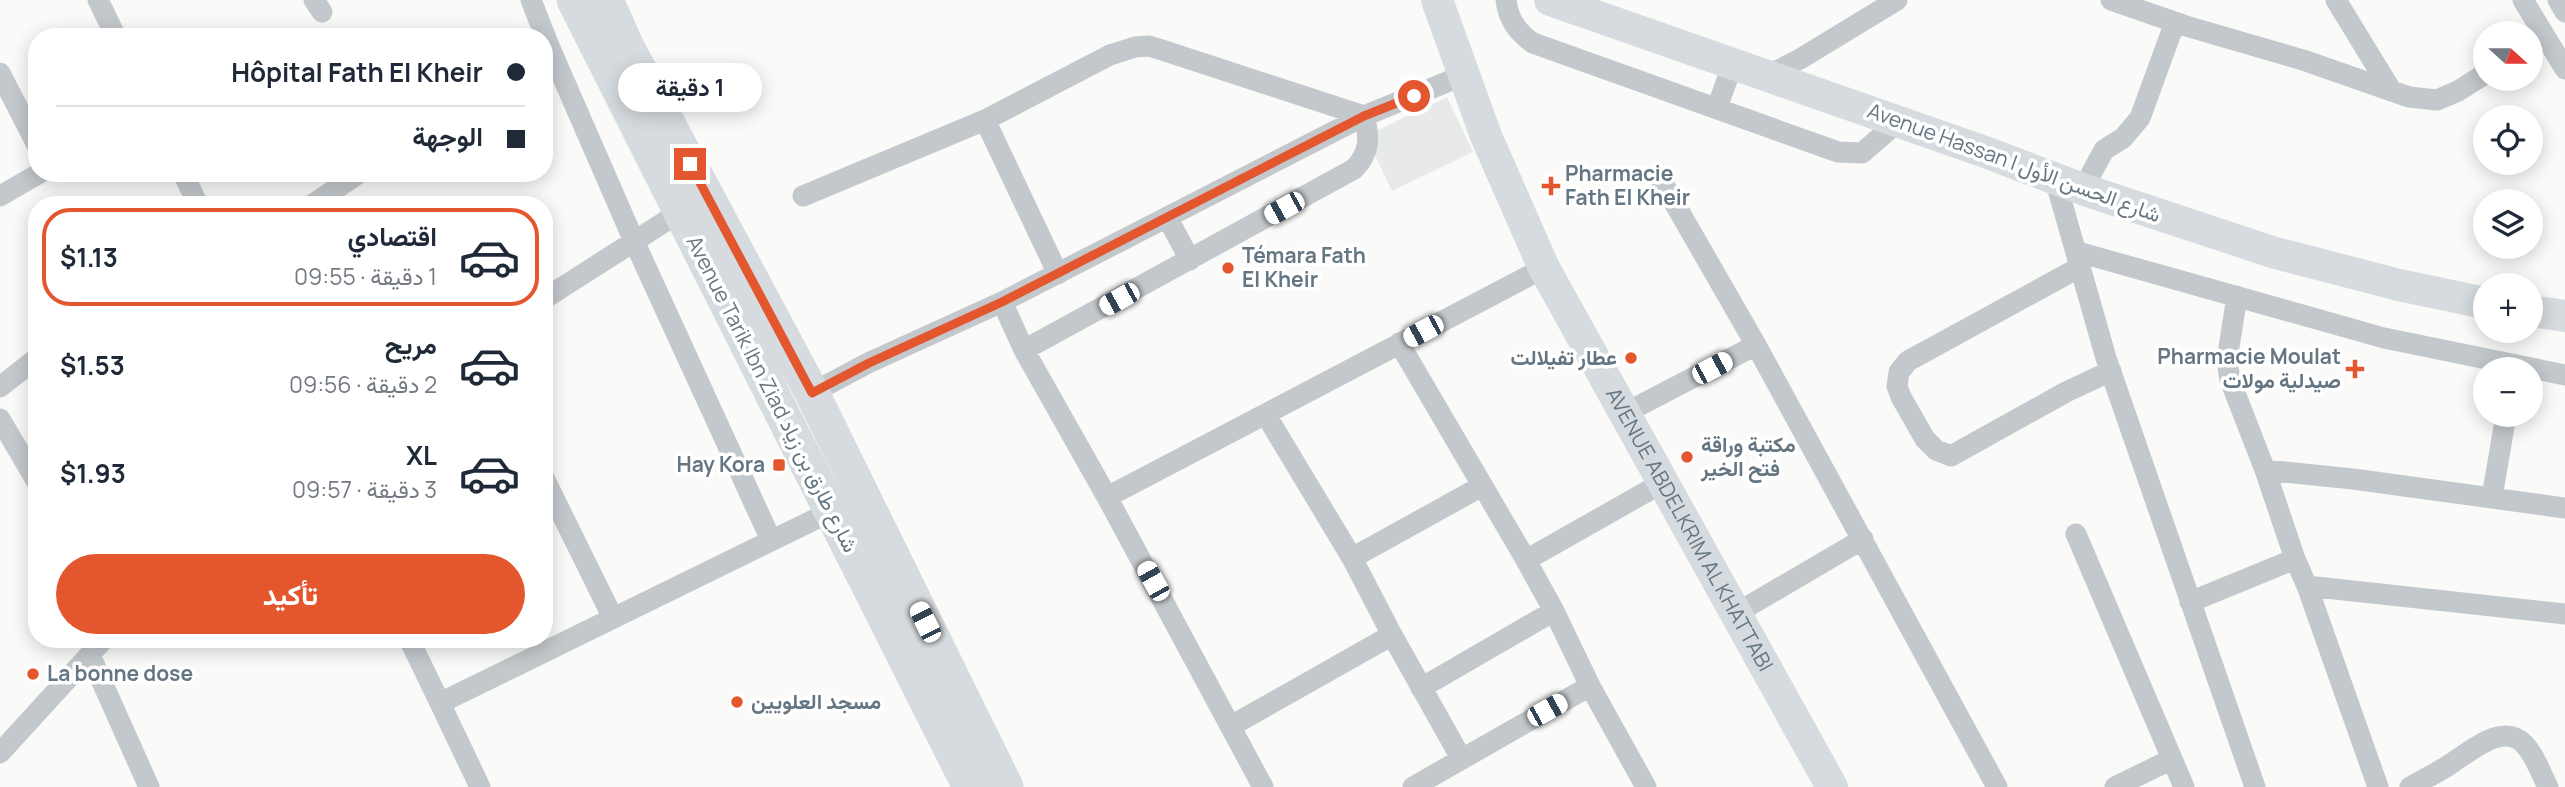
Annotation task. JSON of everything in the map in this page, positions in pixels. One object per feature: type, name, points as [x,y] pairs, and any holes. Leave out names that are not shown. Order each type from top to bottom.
[{"type":"main road","name":"Avenue Tarik Ibn Ziad شارع طارق بن زياد","points":[[574,0],[970,787]]},
{"type":"main road","name":"Avenue Tarik Ibn Ziad شارع طارق بن زياد","points":[[606,0],[627,47],[812,393],[1006,787]]},
{"type":"main road","name":"AVENUE ABDELKRIM AL KHATTABI","points":[[1437,0],[1486,136],[1544,268],[1832,787]]},
{"type":"main road","name":"Avenue Hassan I شارع الحسن الأول","points":[[1550,0],[1591,6],[1767,76],[1899,121],[2085,190],[2272,252],[2399,285],[2473,300]]},
{"type":"main road","points":[[2543,313],[2565,316]]},
{"type":"street","points":[[98,0],[112,28]]},
{"type":"street","points":[[531,0],[540,28]]},
{"type":"street","points":[[1506,0],[1507,13],[1519,34],[1533,43],[1838,152],[1862,153],[1899,121]]},
{"type":"street","points":[[1767,76],[1800,59],[1896,0]]},
{"type":"street","points":[[2111,0],[2303,60],[2409,97],[2437,100],[2473,82]]},
{"type":"street","points":[[2336,0],[2391,90]]},
{"type":"street","points":[[2523,0],[2530,21]]},
{"type":"street","points":[[2558,0],[2565,12]]},
{"type":"street","points":[[2085,190],[2104,150],[2123,138],[2140,118],[2175,22]]},
{"type":"street","points":[[803,196],[985,120],[1110,55],[1135,47],[1149,46],[1364,116]]},
{"type":"street","points":[[2543,47],[2564,67]]},
{"type":"street","points":[[553,62],[771,540]]},
{"type":"street","points":[[1717,108],[1732,63]]},
{"type":"street","points":[[0,73],[28,127]]},
{"type":"street","points":[[812,393],[869,363],[1058,274],[1364,116],[1464,75]]},
{"type":"street","points":[[1024,350],[1354,169],[1362,161],[1369,139],[1364,116]]},
{"type":"street","points":[[985,120],[1058,274]]},
{"type":"street","points":[[1660,178],[1756,345],[1997,787]]},
{"type":"street","points":[[2055,179],[2111,371],[2255,787]]},
{"type":"street","points":[[0,196],[28,180]]},
{"type":"street","points":[[325,196],[346,182]]},
{"type":"street","points":[[553,293],[680,212]]},
{"type":"street","points":[[1167,217],[1190,260]]},
{"type":"street","points":[[2111,371],[2066,392],[1951,456],[1936,450],[1925,439],[1897,386],[1899,372],[1908,361],[2079,259],[2237,296],[2384,338],[2473,359]]},
{"type":"street","points":[[1107,497],[1544,268]]},
{"type":"street","points":[[2237,296],[2227,360],[2230,380],[2265,470],[2378,787]]},
{"type":"street","points":[[1002,302],[1024,350],[1264,787]]},
{"type":"street","points":[[1399,343],[1526,560],[1590,686],[1646,787]]},
{"type":"street","points":[[1625,413],[1756,345]]},
{"type":"street","points":[[0,387],[28,365]]},
{"type":"street","points":[[2543,372],[2565,375]]},
{"type":"street","points":[[1266,415],[1352,558],[1461,758]]},
{"type":"street","points":[[0,419],[28,467]]},
{"type":"street","points":[[2492,497],[2504,427]]},
{"type":"street","points":[[2265,470],[2565,508]]},
{"type":"street","points":[[1526,560],[1662,483]]},
{"type":"street","points":[[1352,558],[1482,486]]},
{"type":"street","points":[[553,496],[613,618]]},
{"type":"street","points":[[553,647],[832,511]]},
{"type":"street","points":[[2076,534],[2184,787]]},
{"type":"street","points":[[1734,614],[1863,539]]},
{"type":"street","points":[[2190,602],[2295,559]]},
{"type":"street","points":[[2307,586],[2565,614]]},
{"type":"street","points":[[1421,688],[1554,611]]},
{"type":"street","points":[[1231,726],[1392,635]]},
{"type":"street","points":[[0,753],[96,648]]},
{"type":"street","points":[[97,648],[149,787]]},
{"type":"street","points":[[413,648],[480,787]]},
{"type":"street","points":[[440,703],[552,648]]},
{"type":"street","points":[[1413,787],[1590,686]]},
{"type":"street","points":[[2410,787],[2480,743],[2499,737],[2511,737],[2524,744],[2548,787]]},
{"type":"street","points":[[2115,787],[2172,759]]},
{"type":"shaded area","points":[[1447,97],[1473,152],[1392,191],[1366,136]]},
{"type":"place","name":"Pharmacie Fath El Kheir","points":[[1551,186]]},
{"type":"place","name":"Témara Fath El Kheir","points":[[1228,268]]},
{"type":"place","name":"عطار تفيلالت","points":[[1631,358]]},
{"type":"place","name":"Pharmacie Moulat صيدلية مولات","points":[[2355,369]]},
{"type":"place","name":"مكتبة وراقة فتح الخير","points":[[1687,457]]},
{"type":"place","name":"Hay Kora","points":[[779,465]]},
{"type":"place","name":"La bonne dose","points":[[33,674]]},
{"type":"place","name":"مسجد العلويين","points":[[737,702]]},
{"type":"route","points":[[690,164],[812,393],[869,363],[1002,302],[1364,116],[1414,96]]}]
